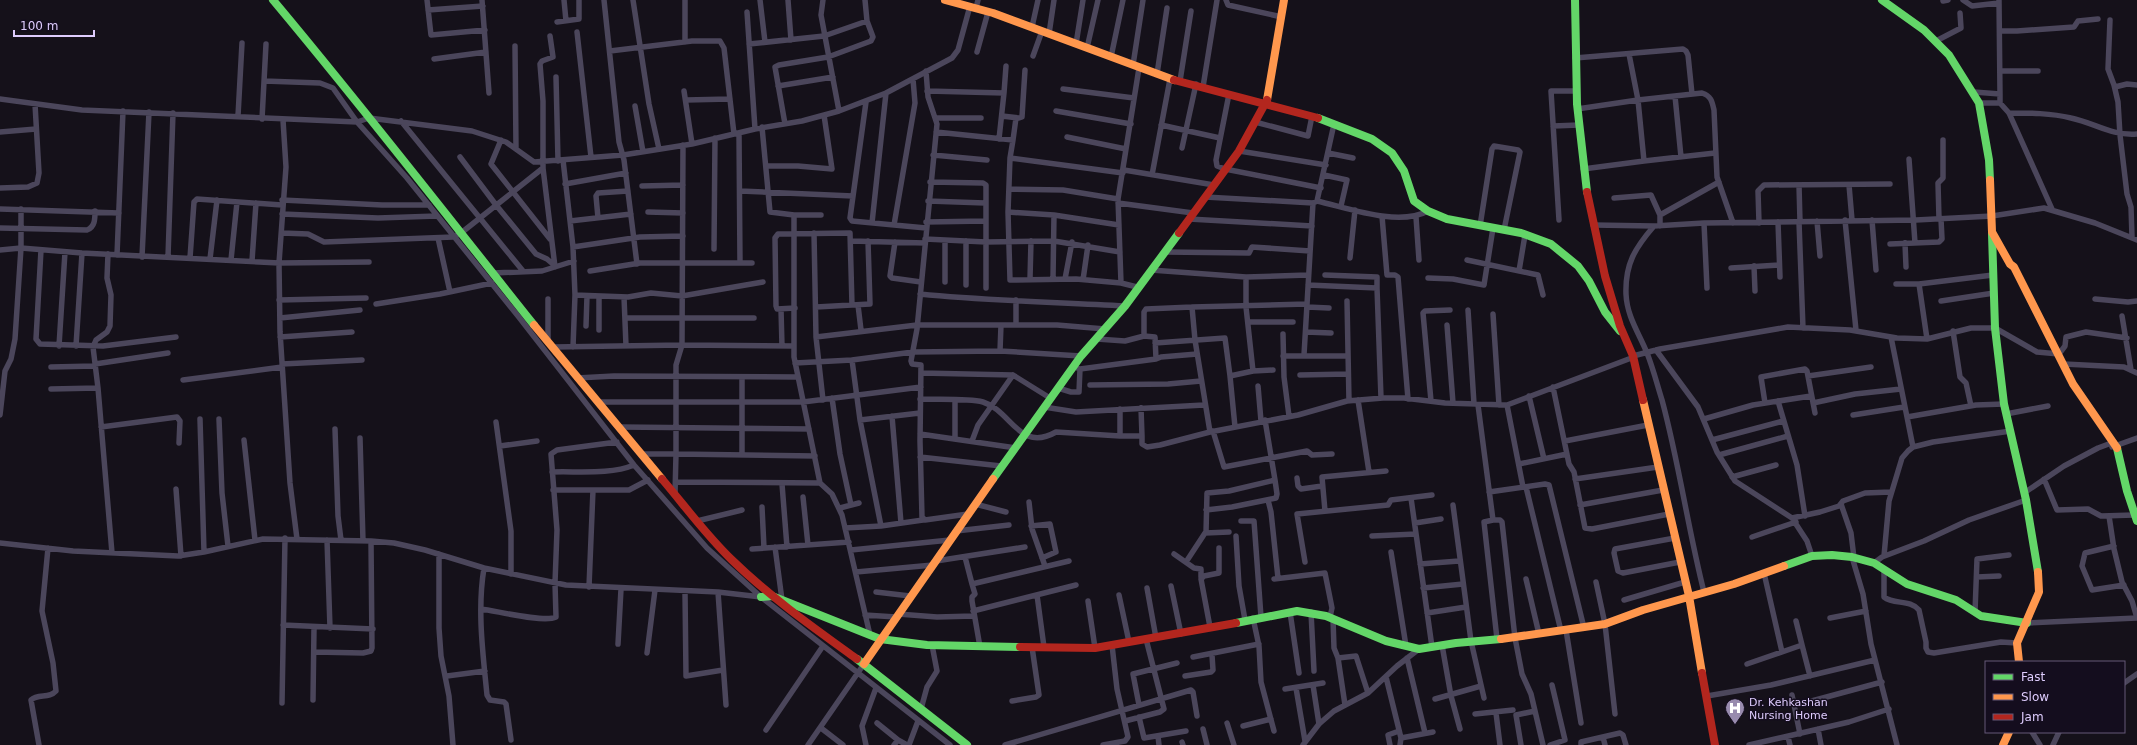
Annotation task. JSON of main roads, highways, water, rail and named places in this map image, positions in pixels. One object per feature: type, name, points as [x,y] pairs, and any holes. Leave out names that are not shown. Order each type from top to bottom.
[{"type":"place","name":"Dr. Kehkashan Nursing Home","points":[[1735,725]]}]
